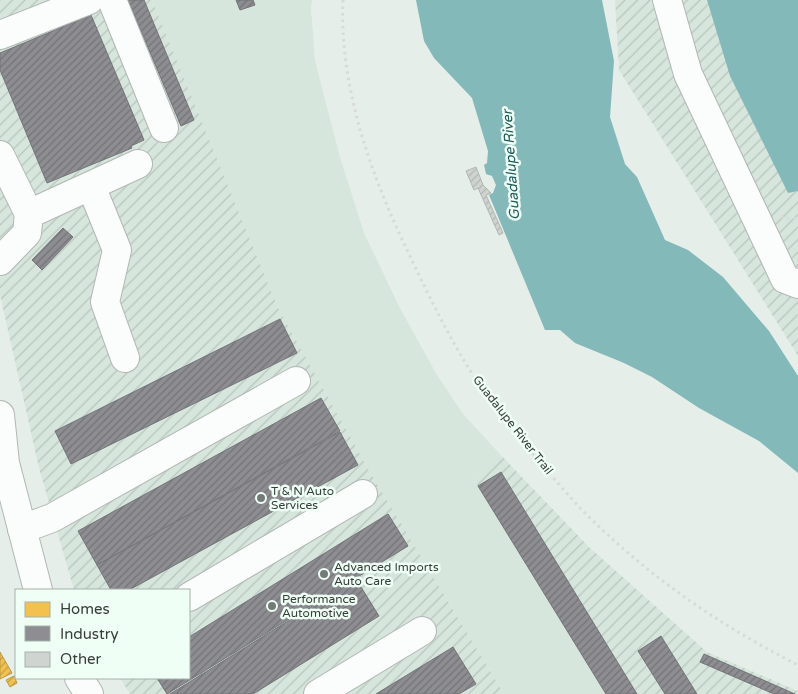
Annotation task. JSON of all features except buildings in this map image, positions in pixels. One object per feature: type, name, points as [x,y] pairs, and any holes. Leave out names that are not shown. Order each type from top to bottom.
[{"type":"street","points":[[112,0],[164,128]]},
{"type":"street","points":[[667,0],[688,74],[785,279],[798,284]]},
{"type":"street","points":[[0,35],[83,1]]},
{"type":"street","points":[[0,155],[29,214],[27,233],[0,261]]},
{"type":"street","points":[[29,214],[138,164]]},
{"type":"street","points":[[91,186],[116,250],[105,302],[125,358]]},
{"type":"street","points":[[22,529],[52,518],[296,381]]},
{"type":"street","points":[[0,415],[5,463],[38,589]]},
{"type":"street","points":[[190,596],[363,494]]},
{"type":"street","points":[[318,694],[422,631]]},
{"type":"street","points":[[80,679],[89,694]]},
{"type":"path","name":"Guadalupe River Trail","points":[[342,0],[346,67],[369,158],[384,200],[400,235],[435,307],[473,376],[538,460],[586,514],[615,542],[649,571],[702,610],[754,642],[798,665]]},
{"type":"shaded area","points":[[0,0],[152,0],[278,308],[370,472],[504,694],[130,694],[121,679],[190,679],[190,589],[74,589],[39,468],[0,295]]},
{"type":"shaded area","points":[[152,0],[312,0],[315,61],[340,157],[364,233],[400,308],[437,375],[463,414],[499,453],[473,479],[606,694],[504,694],[370,472],[278,308]]},
{"type":"shaded area","points":[[615,0],[798,0],[798,356],[619,70]]},
{"type":"shaded area","points":[[499,453],[589,547],[707,652],[798,691],[798,694],[606,694],[473,479]]},
{"type":"water","name":"Guadalupe River","points":[[416,0],[602,0],[614,61],[610,117],[625,164],[637,177],[665,240],[688,250],[723,277],[769,331],[798,376],[798,473],[759,441],[699,408],[652,377],[575,343],[560,330],[545,330],[489,195],[493,193],[496,185],[492,176],[486,174],[484,165],[487,163],[488,151],[472,98],[434,58],[424,41]]},
{"type":"water","points":[[707,0],[798,0],[798,191],[788,193],[730,76]]},
{"type":"place","name":"T & N Auto Services","points":[[261,498]]},
{"type":"place","name":"Advanced Imports Auto Care","points":[[324,574]]},
{"type":"place","name":"Performance Automotive","points":[[272,606]]}]
